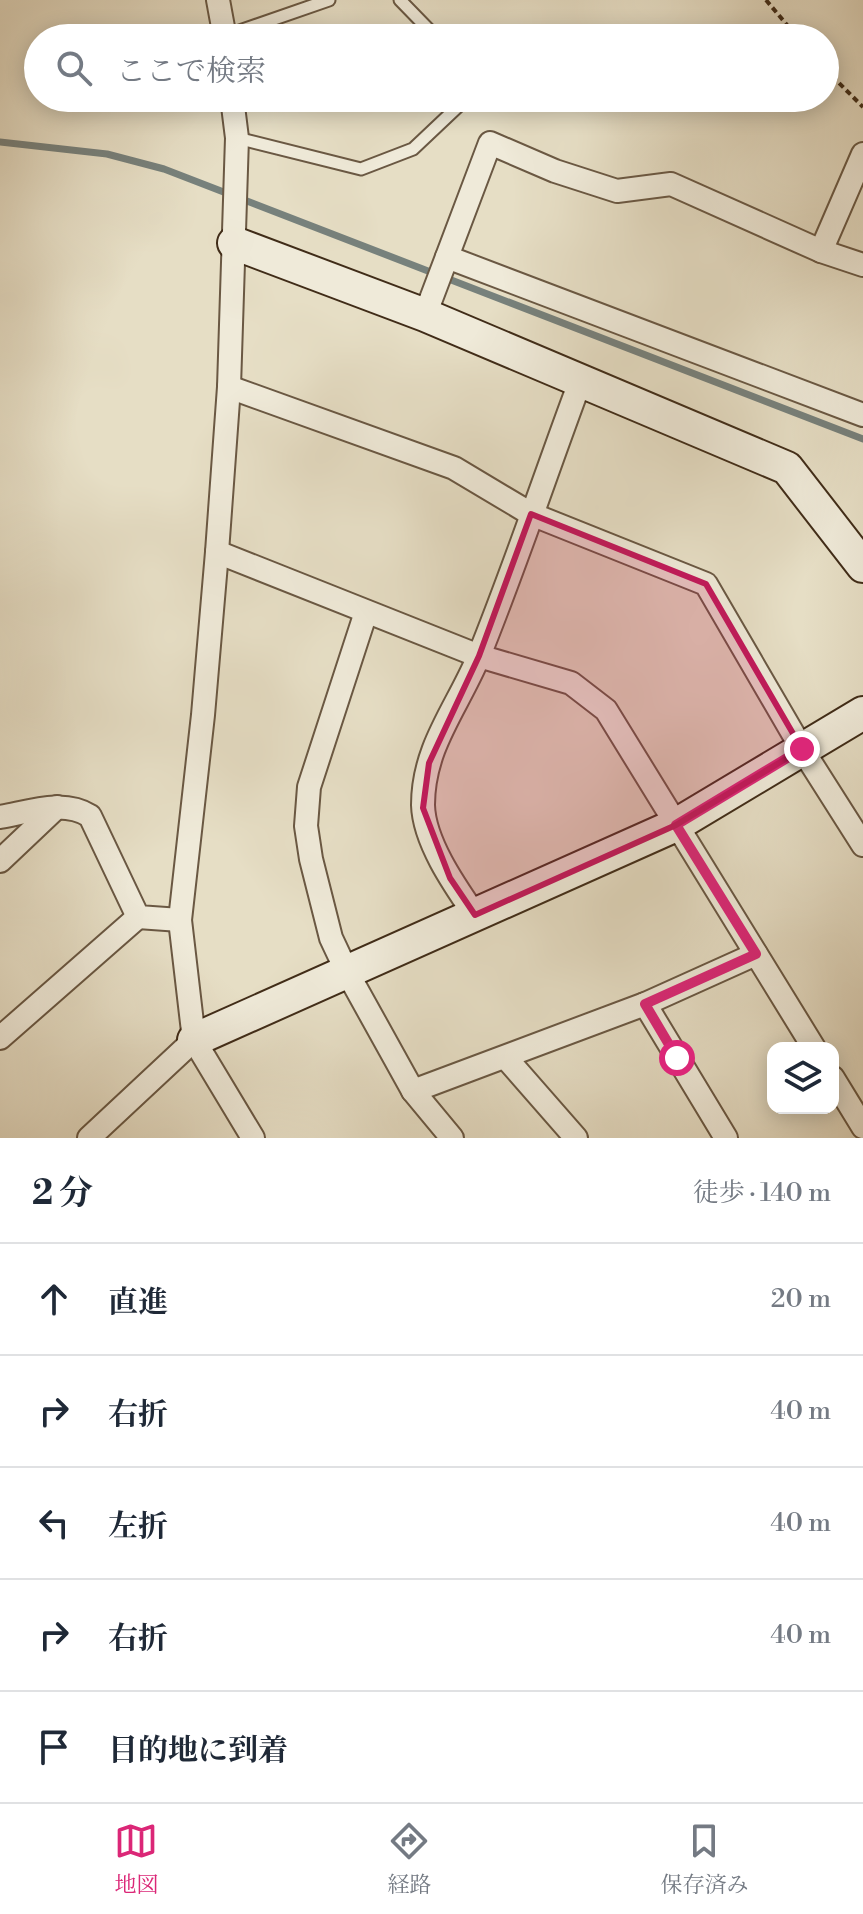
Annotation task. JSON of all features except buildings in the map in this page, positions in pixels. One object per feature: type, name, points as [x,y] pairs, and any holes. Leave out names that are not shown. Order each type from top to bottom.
[{"type":"street","points":[[218,0],[223,24]]},
{"type":"street","points":[[234,112],[237,138],[229,387],[203,715],[180,920],[194,1040],[253,1138]]},
{"type":"street","points":[[425,315],[490,143],[555,171],[617,191],[671,184],[821,251],[863,265]]},
{"type":"street","points":[[821,251],[863,154]]},
{"type":"street","points":[[234,243],[425,315],[787,468],[863,566]]},
{"type":"street","points":[[447,257],[863,415]]},
{"type":"street","points":[[475,915],[450,878],[428,829],[423,808],[429,763],[447,715],[479,656],[580,382]]},
{"type":"street","points":[[229,387],[454,468],[531,514],[706,584],[802,749],[863,845]]},
{"type":"street","points":[[217,552],[479,656],[571,683],[606,710],[810,1042]]},
{"type":"street","points":[[366,612],[316,759],[306,805],[311,859],[331,938],[347,972],[413,1091],[452,1138]]},
{"type":"street","points":[[101,1133],[194,1040],[676,825],[863,713]]},
{"type":"street","points":[[0,817],[57,807],[77,807],[90,816],[138,917]]},
{"type":"street","points":[[0,861],[57,807]]},
{"type":"street","points":[[0,1038],[138,917],[180,920]]},
{"type":"street","points":[[413,1091],[645,1004],[756,954]]},
{"type":"street","points":[[645,1004],[726,1138]]},
{"type":"street","points":[[506,1058],[576,1138]]},
{"type":"street","points":[[839,1088],[863,1127]]},
{"type":"lane","points":[[262,24],[329,0]]},
{"type":"lane","points":[[400,0],[423,24]]},
{"type":"lane","points":[[237,138],[361,169],[413,149],[452,112]]},
{"type":"path","points":[[766,0],[786,24]]},
{"type":"path","points":[[839,83],[863,107]]},
{"type":"highlighted area","points":[[531,514],[706,584],[802,749],[676,825],[475,915],[450,878],[423,808],[429,763],[479,656]]},
{"type":"waterway","points":[[0,142],[107,154],[164,169],[863,439]]},
{"type":"route","points":[[677,1058],[645,1004],[756,954],[676,825],[802,749]]}]
